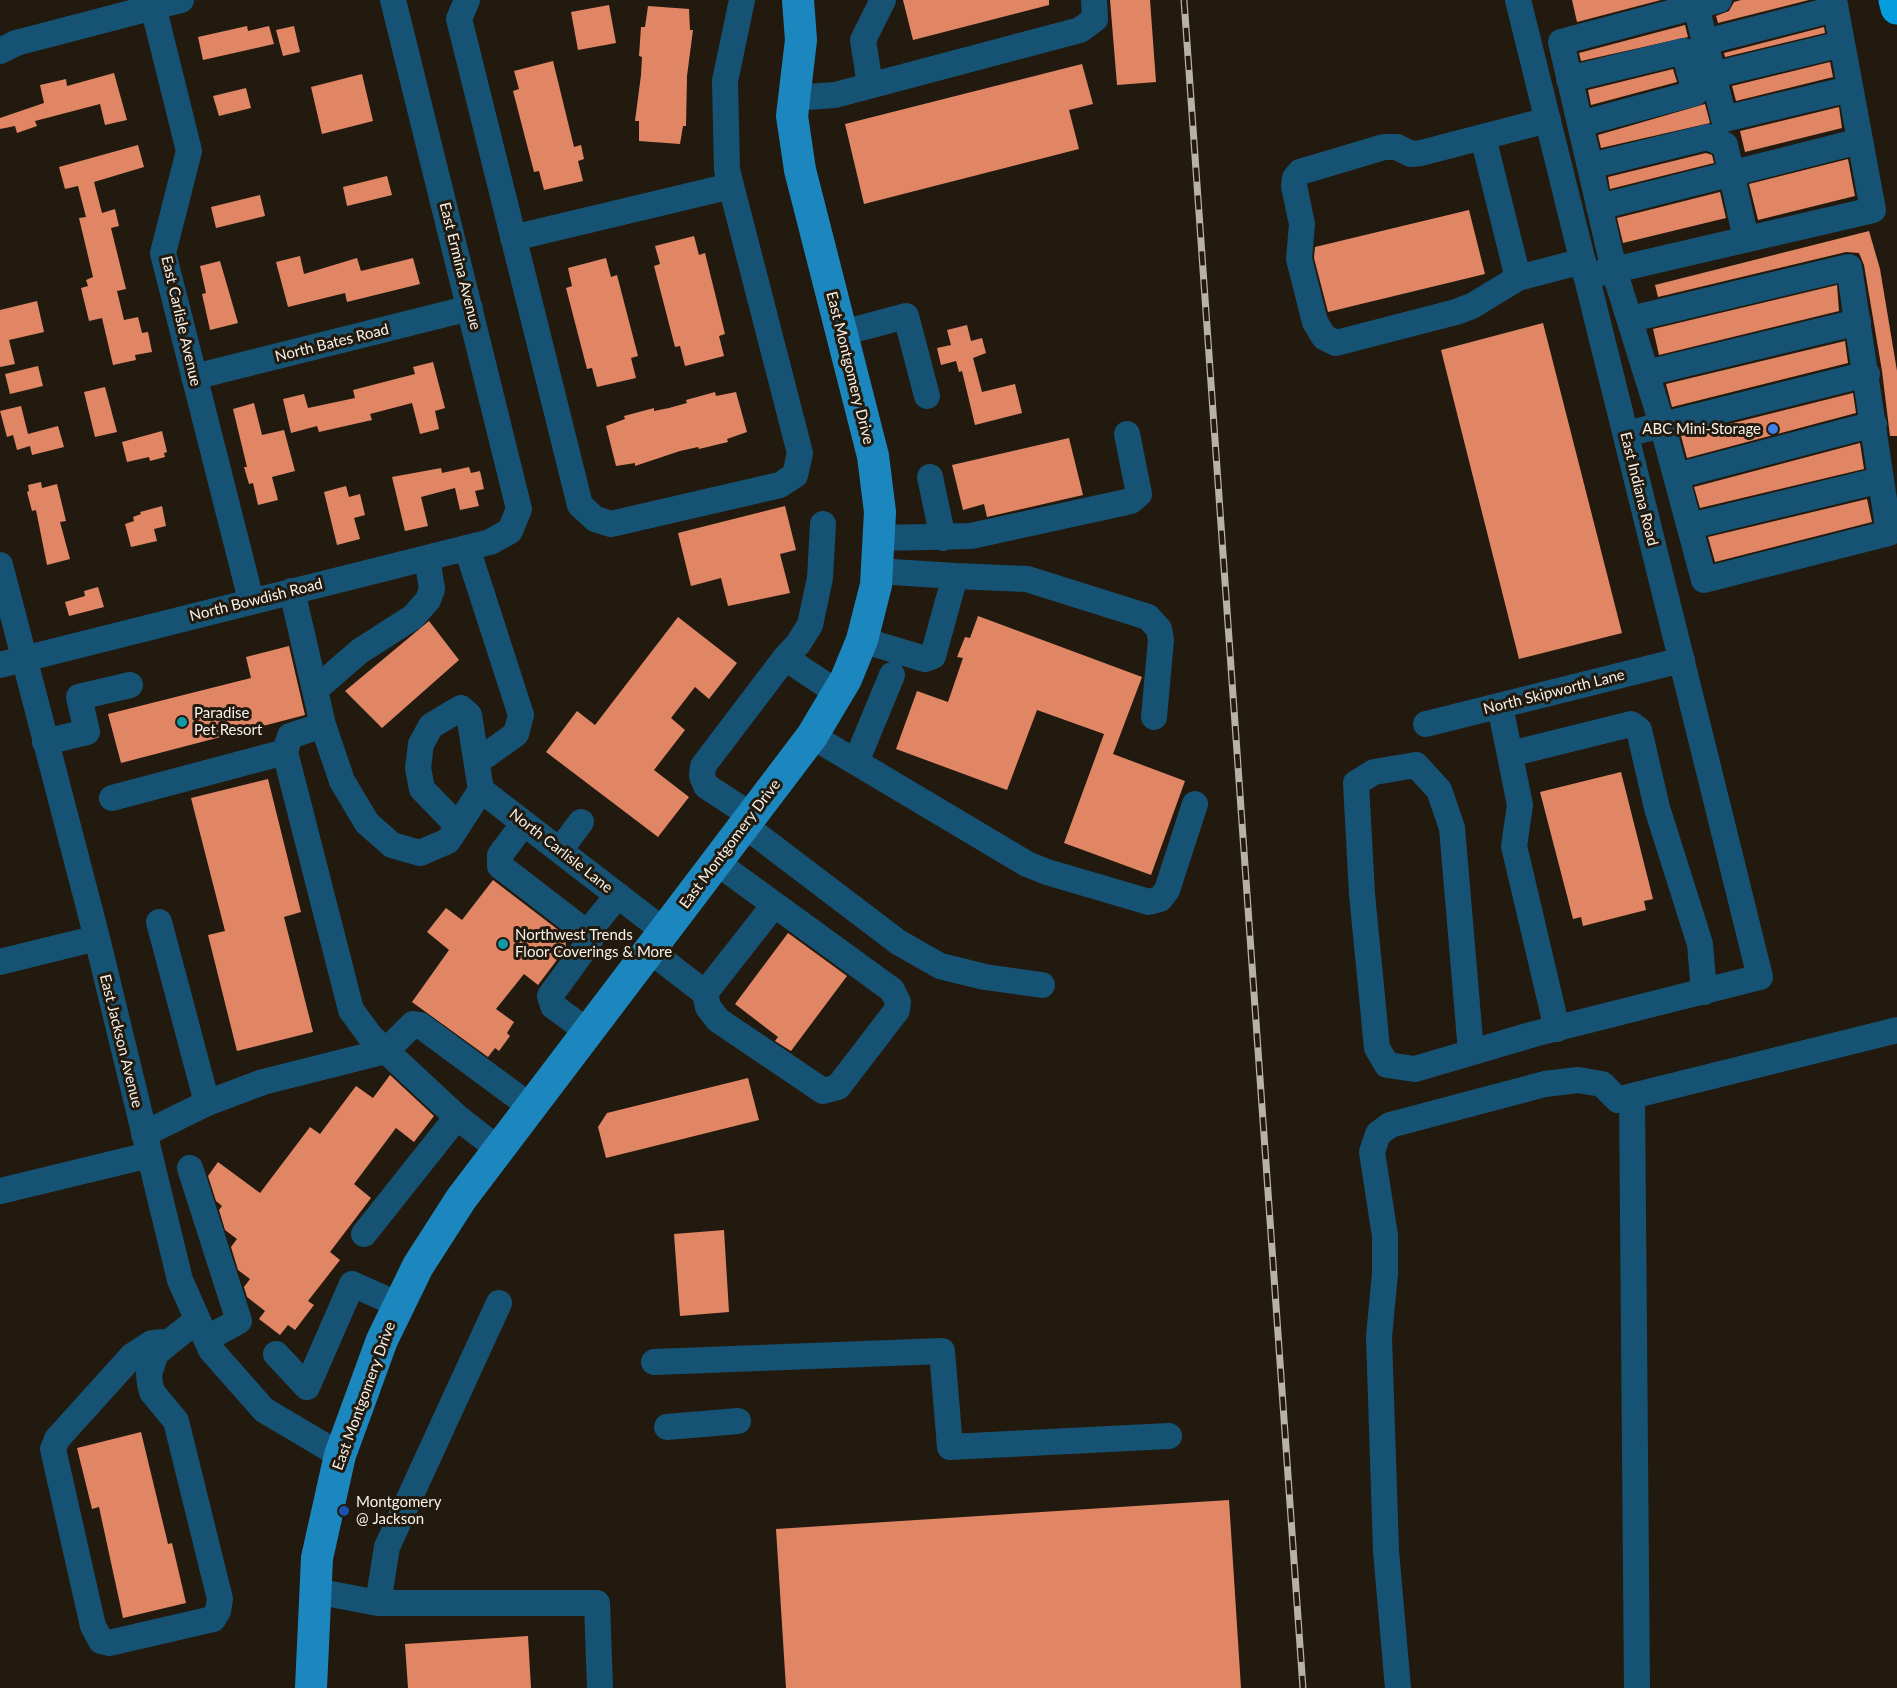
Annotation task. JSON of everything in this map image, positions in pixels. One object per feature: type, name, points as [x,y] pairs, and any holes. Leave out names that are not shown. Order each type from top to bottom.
[{"type":"highway","points":[[1895,0],[1897,8]]},
{"type":"main road","name":"East Montgomery Drive","points":[[311,1688],[317,1558],[340,1455],[382,1340],[418,1266],[455,1208],[498,1149],[812,736],[838,693],[862,640],[877,571],[880,512],[873,456],[800,170],[792,116],[801,40],[798,0]]},
{"type":"main road","name":"East Montgomery Drive","points":[[801,40],[820,0]]},
{"type":"street","points":[[0,51],[16,43],[136,6],[181,0]]},
{"type":"street","name":"East Ermina Avenue","points":[[393,0],[519,509],[510,531]]},
{"type":"street","points":[[467,0],[459,19],[580,505],[595,519],[611,524],[780,485],[795,475],[800,453],[727,170],[725,81],[742,0]]},
{"type":"street","points":[[870,86],[863,40],[883,0]]},
{"type":"street","points":[[793,98],[835,95],[1080,30],[1095,19],[1094,0]]},
{"type":"street","name":"East Indiana Road","points":[[1518,0],[1760,977],[1704,992]]},
{"type":"street","points":[[1630,319],[1849,267],[1867,374],[1889,533],[1704,580],[1662,424],[1614,270],[1561,42],[1707,3],[1705,42],[1724,119],[1850,89]]},
{"type":"street","points":[[1548,120],[1421,153],[1411,154],[1397,147],[1384,147],[1300,172],[1295,178],[1294,186],[1302,224],[1299,259],[1315,322],[1324,337],[1336,343],[1464,309],[1518,278],[1585,269],[1614,270],[1873,210],[1834,5],[1705,42]]},
{"type":"street","name":"East Carlisle Avenue","points":[[136,6],[189,151],[163,253],[250,600]]},
{"type":"street","points":[[1713,75],[1842,44]]},
{"type":"street","points":[[1569,79],[1684,51],[1695,93],[1580,124]]},
{"type":"street","points":[[1590,166],[1708,136],[1725,145],[1746,239]]},
{"type":"street","points":[[1484,137],[1518,278]]},
{"type":"street","points":[[1599,207],[1860,141]]},
{"type":"street","points":[[513,238],[731,186]]},
{"type":"street","name":"North Bates Road","points":[[194,377],[470,308]]},
{"type":"street","points":[[842,333],[906,316],[927,396]]},
{"type":"street","points":[[1647,373],[1858,322]]},
{"type":"street","points":[[1626,434],[1867,374]]},
{"type":"street","points":[[1676,476],[1874,424]]},
{"type":"street","points":[[879,538],[971,536],[1131,501],[1139,494],[1127,434]]},
{"type":"street","points":[[930,477],[943,538]]},
{"type":"street","points":[[1690,526],[1881,480]]},
{"type":"street","points":[[823,524],[820,578],[810,625],[798,644],[784,658],[704,766],[702,776],[706,786],[898,942],[940,966],[985,977],[1042,985]]},
{"type":"street","name":"North Bowdish Road","points":[[11,662],[250,600],[490,543],[510,531]]},
{"type":"street","points":[[467,548],[521,715],[516,734],[478,761]]},
{"type":"street","points":[[315,690],[360,651],[413,617],[428,600],[432,589],[427,558]]},
{"type":"street","name":"East Jackson Avenue","points":[[0,565],[11,662],[45,742],[97,938],[180,1280],[211,1350],[264,1410],[340,1455]]},
{"type":"street","points":[[877,571],[1027,579],[1148,617],[1159,629],[1161,640],[1154,717]]},
{"type":"street","points":[[862,640],[925,659],[933,656],[955,576]]},
{"type":"street","points":[[292,591],[323,725],[342,781],[367,823],[392,845],[420,853],[448,841],[458,826],[481,790],[469,715],[461,708],[431,726],[421,744],[418,768],[422,789],[458,826]]},
{"type":"street","points":[[784,658],[838,693]]},
{"type":"street","name":"North Skipworth Lane","points":[[1426,724],[1682,660]]},
{"type":"street","points":[[856,762],[892,675]]},
{"type":"street","points":[[45,742],[87,732],[79,698],[130,685]]},
{"type":"street","points":[[1500,706],[1520,805],[1514,846],[1557,1029]]},
{"type":"street","points":[[1471,1052],[1452,828],[1439,790],[1416,765],[1374,772],[1356,783],[1362,894],[1377,1048],[1387,1065],[1415,1070],[1471,1052],[1704,992],[1700,944],[1657,808],[1639,730],[1631,724],[1510,754]]},
{"type":"street","points":[[323,725],[290,736],[285,752],[351,1010],[359,1024],[386,1051],[457,1117],[498,1149]]},
{"type":"street","points":[[812,736],[1027,864],[1149,902],[1160,899],[1167,890],[1195,804]]},
{"type":"street","points":[[112,798],[285,752]]},
{"type":"street","name":"North Carlisle Lane","points":[[481,790],[618,895],[705,993]]},
{"type":"street","points":[[560,850],[581,822]]},
{"type":"street","points":[[524,823],[500,855],[500,866],[588,932],[590,941],[550,996],[554,1006],[587,1031]]},
{"type":"street","points":[[716,862],[896,994],[897,1010],[838,1087],[823,1091],[718,1020],[708,1007],[705,993],[774,905]]},
{"type":"street","points":[[588,932],[618,895]]},
{"type":"street","points":[[159,922],[207,1103]]},
{"type":"street","points":[[0,962],[97,938]]},
{"type":"street","points":[[0,1191],[147,1144],[207,1103],[263,1082],[386,1051],[408,1027],[420,1025],[531,1107]]},
{"type":"street","points":[[1398,1688],[1386,1551],[1379,1337],[1385,1274],[1385,1236],[1372,1152],[1378,1134],[1390,1125],[1545,1084],[1578,1080],[1602,1084],[1618,1100],[1897,1030]]},
{"type":"street","points":[[1632,1096],[1636,1688]]},
{"type":"street","points":[[364,1234],[457,1117]]},
{"type":"street","points":[[168,1342],[156,1353],[149,1374],[150,1384],[152,1392],[176,1420],[220,1599],[213,1619],[109,1643],[101,1641],[93,1626],[53,1449],[57,1439],[132,1356],[152,1343],[168,1342],[202,1330],[239,1321],[190,1168]]},
{"type":"street","points":[[276,1354],[307,1387],[352,1284],[399,1305]]},
{"type":"street","points":[[378,1603],[387,1547],[499,1303]]},
{"type":"street","points":[[654,1362],[942,1351],[950,1447],[1168,1436]]},
{"type":"street","points":[[667,1427],[738,1421]]},
{"type":"street","points":[[315,1591],[378,1603],[597,1603],[600,1688]]},
{"type":"building","points":[[903,0],[1049,0],[1049,5],[913,40]]},
{"type":"building","points":[[1110,0],[1150,0],[1156,82],[1117,85]]},
{"type":"building","points":[[1572,0],[1661,0],[1577,22]]},
{"type":"building","points":[[1741,0],[1809,0],[1718,23],[1716,16],[1729,11],[1734,2]]},
{"type":"building","points":[[609,5],[616,43],[578,50],[571,12]]},
{"type":"building","points":[[648,6],[689,9],[690,30],[693,30],[687,76],[686,126],[683,126],[680,144],[639,141],[639,121],[635,121],[641,75],[642,57],[639,56],[641,27],[645,27]]},
{"type":"building","points":[[1685,25],[1688,37],[1581,61],[1579,53]]},
{"type":"building","points":[[247,26],[248,31],[269,26],[274,44],[203,60],[198,37]]},
{"type":"building","points":[[294,26],[300,52],[283,56],[276,30]]},
{"type":"building","points":[[1824,27],[1825,33],[1725,57],[1724,53]]},
{"type":"building","points":[[553,61],[574,147],[581,145],[584,159],[578,161],[583,181],[544,190],[539,171],[534,172],[513,91],[519,89],[514,71]]},
{"type":"building","points":[[1830,62],[1833,77],[1736,101],[1732,86]]},
{"type":"building","points":[[1082,64],[1093,104],[1069,110],[1079,149],[864,204],[845,124]]},
{"type":"building","points":[[1673,69],[1677,82],[1591,105],[1588,90]]},
{"type":"building","points":[[114,73],[127,120],[105,125],[100,104],[35,121],[37,126],[17,133],[15,126],[0,129],[0,118],[44,103],[40,85],[66,79],[67,86]]},
{"type":"building","points":[[362,74],[373,121],[322,134],[311,87]]},
{"type":"building","points":[[246,88],[251,108],[219,116],[213,96]]},
{"type":"building","points":[[1705,104],[1710,123],[1601,148],[1598,135]]},
{"type":"building","points":[[1839,107],[1842,128],[1745,152],[1740,131]]},
{"type":"building","points":[[138,145],[144,167],[94,182],[102,213],[115,209],[119,226],[111,228],[126,289],[117,291],[124,320],[138,317],[142,333],[148,332],[152,352],[135,355],[136,360],[113,365],[102,318],[89,321],[81,288],[88,286],[86,280],[93,277],[79,218],[86,217],[78,186],[65,189],[59,167]]},
{"type":"building","points":[[1706,153],[1712,155],[1714,163],[1610,189],[1608,177]]},
{"type":"building","points":[[1848,159],[1855,196],[1758,220],[1749,184]]},
{"type":"building","points":[[387,176],[392,195],[347,206],[343,187]]},
{"type":"building","points":[[1720,192],[1726,218],[1623,243],[1617,218]]},
{"type":"building","points":[[260,195],[265,216],[216,228],[211,207]]},
{"type":"building","points":[[1469,210],[1485,274],[1328,312],[1314,258],[1315,247]]},
{"type":"building","points":[[1869,231],[1880,269],[1897,371],[1897,436],[1890,436],[1882,371],[1864,265],[1859,253],[1846,252],[1658,297],[1655,285]]},
{"type":"building","points":[[694,236],[699,255],[705,253],[725,334],[719,336],[724,356],[685,366],[680,346],[675,347],[654,266],[660,264],[655,246]]},
{"type":"building","points":[[300,256],[304,274],[357,258],[361,271],[413,258],[420,284],[347,302],[345,293],[288,307],[276,262]]},
{"type":"building","points":[[606,258],[611,277],[617,275],[638,356],[631,358],[636,378],[597,387],[592,368],[587,369],[566,288],[572,286],[568,268]]},
{"type":"building","points":[[220,261],[238,323],[210,330],[202,294],[206,293],[200,266]]},
{"type":"building","points":[[1837,285],[1839,311],[1659,355],[1653,329]]},
{"type":"building","points":[[37,301],[44,332],[9,340],[15,364],[0,367],[0,310]]},
{"type":"building","points":[[1543,323],[1622,633],[1519,659],[1441,350]]},
{"type":"building","points":[[967,325],[971,341],[982,338],[986,353],[973,358],[982,392],[1015,384],[1022,413],[975,425],[962,371],[959,372],[956,361],[941,365],[937,348],[951,345],[947,330]]},
{"type":"building","points":[[1845,341],[1848,363],[1672,407],[1666,384]]},
{"type":"building","points":[[433,362],[445,408],[435,411],[439,429],[420,434],[412,403],[370,414],[372,420],[319,432],[317,426],[291,433],[283,399],[304,394],[308,408],[355,398],[353,390],[415,374],[413,367]]},
{"type":"building","points":[[38,366],[43,386],[10,394],[5,374]]},
{"type":"building","points":[[105,387],[117,432],[95,437],[84,392]]},
{"type":"building","points":[[715,392],[716,396],[736,392],[747,432],[727,439],[728,442],[680,451],[635,466],[635,463],[616,466],[606,426],[625,419],[624,416],[654,408],[654,411],[669,408],[687,403],[686,400]]},
{"type":"building","points":[[1853,393],[1856,413],[1687,458],[1681,436]]},
{"type":"building","points":[[254,403],[262,435],[284,430],[295,471],[272,477],[278,500],[258,505],[253,483],[249,484],[244,467],[247,467],[233,409]]},
{"type":"building","points":[[21,406],[28,434],[58,426],[64,447],[32,455],[30,446],[17,450],[13,435],[7,437],[0,411]]},
{"type":"building","points":[[162,431],[167,452],[164,453],[165,457],[150,461],[149,457],[127,462],[122,442]]},
{"type":"building","points":[[1069,438],[1083,495],[987,517],[984,504],[963,510],[952,465]]},
{"type":"building","points":[[1860,443],[1864,469],[1700,508],[1694,487]]},
{"type":"building","points":[[469,467],[471,473],[480,471],[484,489],[475,491],[479,506],[460,510],[455,488],[421,497],[428,526],[405,531],[392,477],[441,468],[442,473]]},
{"type":"building","points":[[41,482],[42,488],[57,484],[66,521],[60,522],[70,559],[47,565],[36,510],[32,511],[27,492],[29,491],[28,485]]},
{"type":"building","points":[[346,486],[349,497],[360,494],[365,515],[354,518],[360,539],[337,545],[324,492]]},
{"type":"building","points":[[1867,499],[1872,522],[1715,562],[1708,537]]},
{"type":"building","points":[[162,506],[166,526],[154,529],[157,541],[131,547],[125,524],[134,521],[133,517],[141,514],[140,512]]},
{"type":"building","points":[[785,506],[796,550],[780,554],[790,593],[728,606],[721,578],[691,586],[678,533]]},
{"type":"building","points":[[98,587],[104,607],[69,616],[65,602],[85,596],[84,591]]},
{"type":"building","points":[[978,616],[1142,677],[1113,754],[1185,781],[1151,875],[1064,843],[1104,734],[1037,710],[1007,790],[896,749],[917,691],[948,702],[963,658],[957,657],[965,637],[970,638]]},
{"type":"building","points":[[678,617],[737,663],[709,699],[695,687],[671,718],[685,730],[654,770],[689,797],[658,837],[546,752],[577,711],[595,725]]},
{"type":"building","points":[[429,621],[459,660],[382,728],[345,691]]},
{"type":"building","name":"Paradise Pet Resort","points":[[289,646],[305,715],[121,763],[108,714],[251,678],[246,657]]},
{"type":"building","points":[[1621,772],[1653,899],[1644,901],[1646,910],[1583,926],[1581,917],[1573,919],[1540,792]]},
{"type":"building","points":[[268,779],[301,912],[284,917],[313,1032],[237,1051],[208,935],[225,931],[191,798]]},
{"type":"building","points":[[493,880],[565,935],[566,948],[538,985],[524,974],[496,1009],[514,1022],[507,1033],[510,1036],[499,1051],[495,1048],[488,1057],[412,1002],[449,950],[427,932],[446,908],[462,920]]},
{"type":"building","points":[[788,933],[847,976],[791,1051],[775,1041],[778,1037],[735,1004]]},
{"type":"building","points":[[390,1075],[434,1116],[414,1142],[396,1128],[354,1184],[371,1198],[330,1252],[340,1260],[308,1301],[314,1305],[295,1330],[288,1325],[280,1335],[259,1319],[265,1311],[247,1297],[244,1287],[250,1279],[238,1270],[231,1247],[237,1239],[225,1230],[219,1210],[222,1206],[216,1201],[208,1176],[218,1162],[260,1193],[310,1127],[320,1134],[356,1086],[373,1098]]},
{"type":"building","points":[[748,1078],[759,1120],[606,1158],[598,1127],[607,1113]]},
{"type":"building","points":[[724,1230],[729,1312],[680,1316],[674,1234]]},
{"type":"building","points":[[141,1432],[168,1544],[172,1543],[186,1603],[123,1618],[99,1507],[92,1509],[77,1448]]},
{"type":"building","points":[[1229,1500],[1241,1688],[786,1688],[776,1529]]},
{"type":"building","points":[[528,1636],[531,1688],[408,1688],[405,1644]]},
{"type":"railway","points":[[1184,0],[1303,1688]]},
{"type":"place","name":"ABC Mini-Storage","points":[[1773,429]]},
{"type":"place","name":"Paradise Pet Resort","points":[[182,722]]},
{"type":"place","name":"Northwest Trends Floor Coverings & More","points":[[503,944]]},
{"type":"place","name":"Montgomery @ Jackson","points":[[344,1511]]}]
